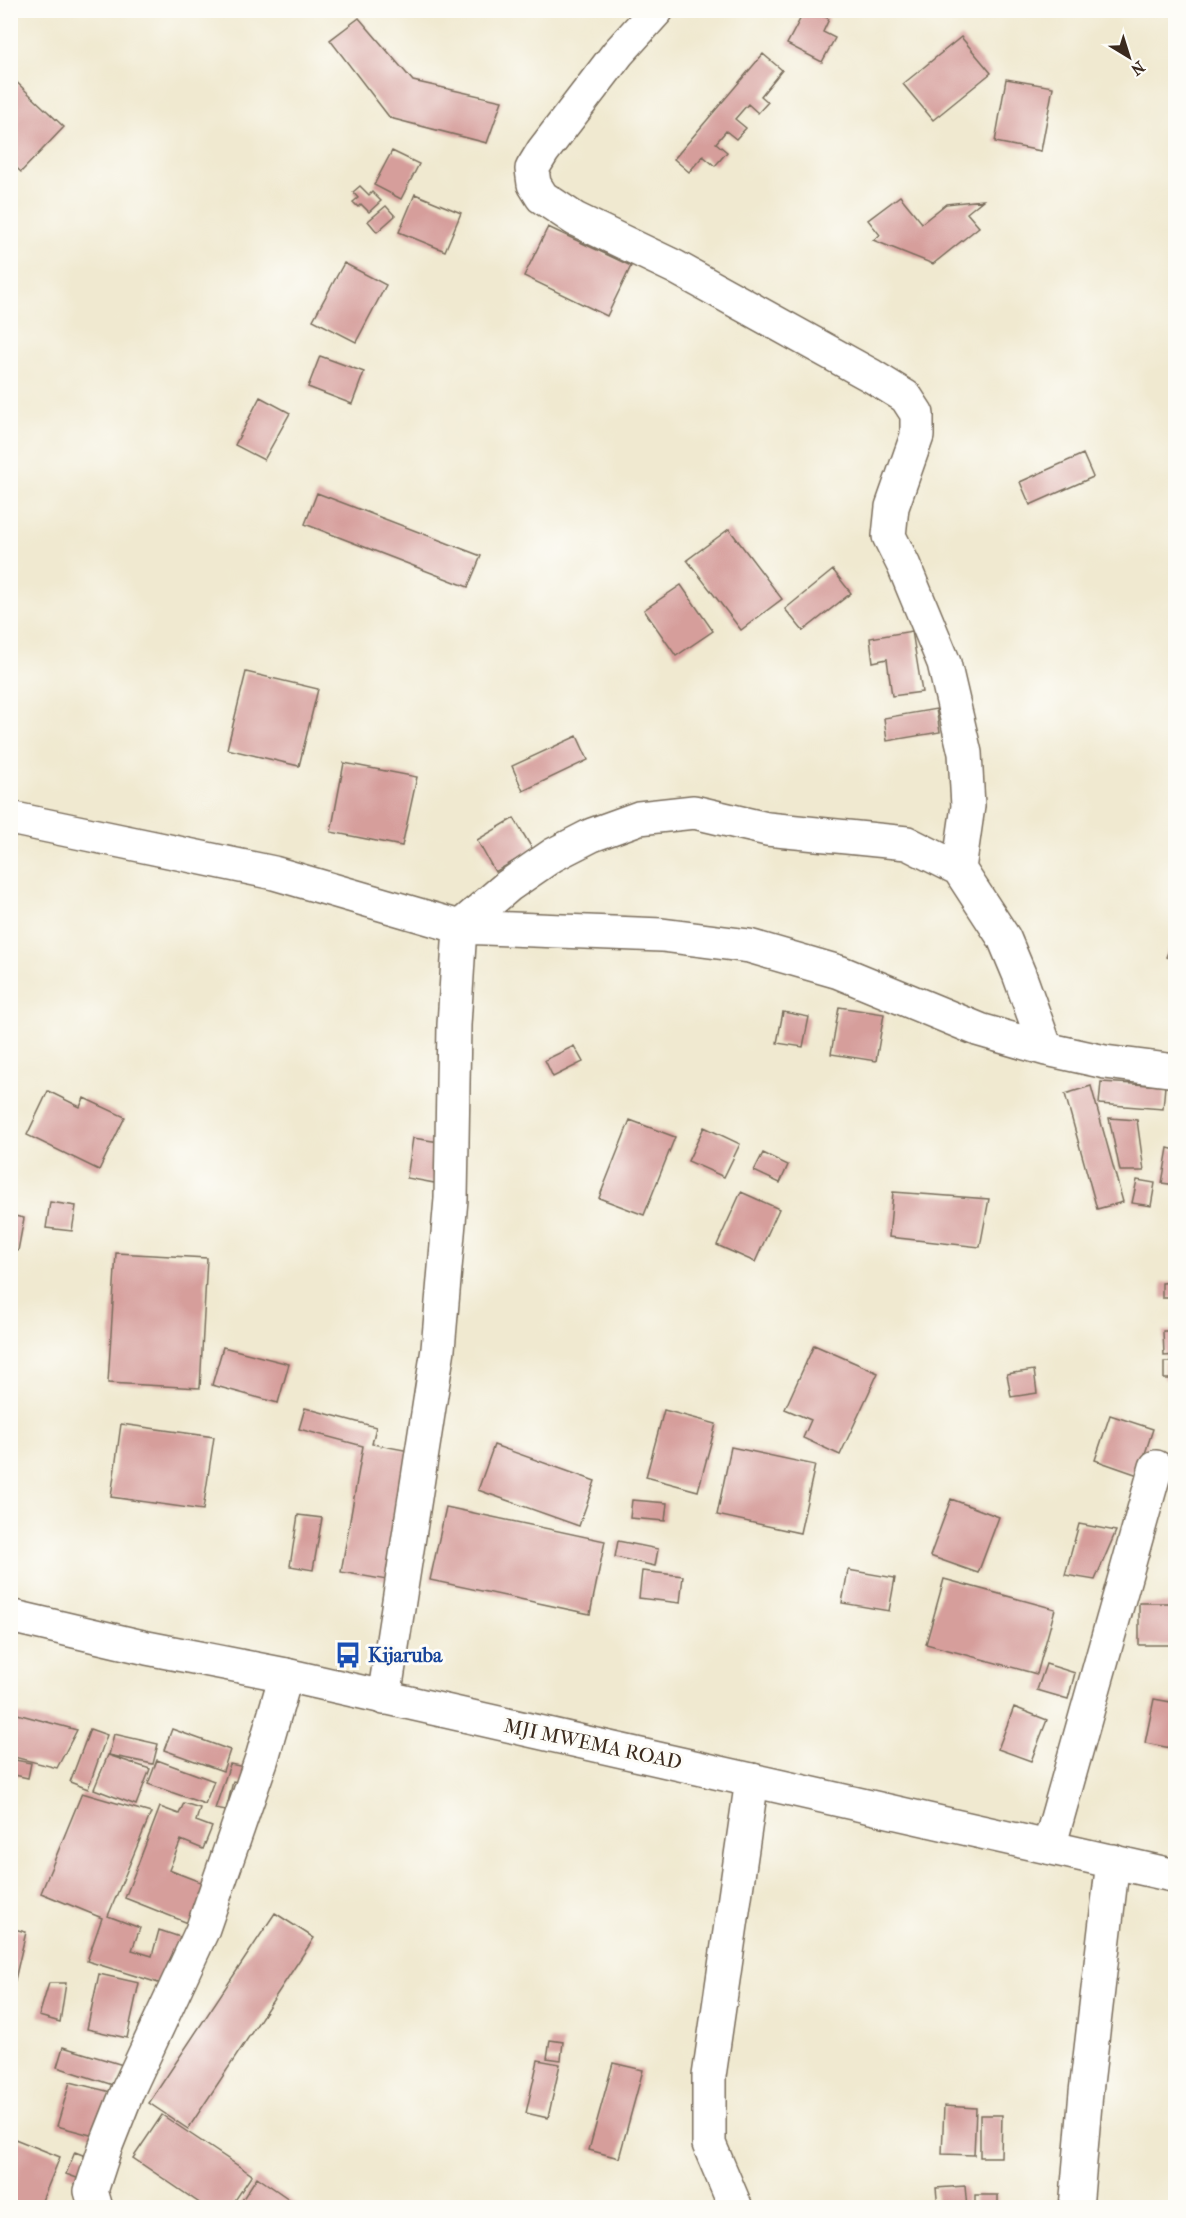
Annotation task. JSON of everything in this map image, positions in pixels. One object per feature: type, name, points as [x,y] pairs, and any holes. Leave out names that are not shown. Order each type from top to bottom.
[{"type":"street","points":[[657,10],[618,53],[543,151],[532,169],[534,184],[542,197],[575,219],[675,267],[872,375],[906,397],[917,414],[916,436],[891,507],[889,536],[904,566],[944,663],[965,753],[968,806],[959,869]]},
{"type":"street","points":[[384,1698],[438,1349],[451,1199],[454,1025],[460,927],[508,886],[553,855],[592,835],[639,818],[694,812],[768,829],[907,843],[959,869],[1004,938],[1046,1050]]},
{"type":"street","points":[[10,818],[274,873],[460,927],[662,935],[749,946],[839,972],[980,1030],[1046,1050],[1105,1062],[1176,1071]]},
{"type":"street","points":[[1049,1847],[1156,1467]]},
{"type":"street","name":"MJI MWEMA ROAD","points":[[10,1617],[147,1648],[286,1675],[1176,1876]]},
{"type":"street","points":[[96,2208],[91,2191],[105,2148],[128,2090],[202,1931],[262,1758],[286,1675]]},
{"type":"street","points":[[736,2208],[709,2144],[709,2076],[752,1780]]},
{"type":"street","points":[[1076,2208],[1086,2092],[1113,1862]]},
{"type":"building","points":[[805,10],[812,10],[829,19],[823,32],[835,38],[822,62],[787,44]]},
{"type":"building","points":[[359,18],[413,81],[502,101],[487,143],[390,118],[330,40]]},
{"type":"building","points":[[961,37],[991,73],[933,120],[903,84]]},
{"type":"building","points":[[763,54],[782,70],[761,96],[768,102],[758,113],[748,104],[735,119],[746,128],[736,139],[726,131],[716,143],[727,152],[715,166],[703,156],[689,172],[674,159]]},
{"type":"building","points":[[10,76],[64,127],[21,172],[10,162]]},
{"type":"building","points":[[1006,79],[1053,87],[1041,151],[995,142]]},
{"type":"building","points":[[392,151],[419,164],[401,199],[374,185]]},
{"type":"building","points":[[360,186],[369,195],[372,192],[381,201],[369,212],[361,204],[358,207],[353,202],[358,198],[353,192]]},
{"type":"building","points":[[415,194],[461,213],[445,251],[399,232]]},
{"type":"building","points":[[900,196],[922,223],[946,204],[983,200],[967,213],[979,227],[933,264],[873,240],[880,235],[868,220]]},
{"type":"building","points":[[386,206],[395,216],[377,232],[368,221]]},
{"type":"building","points":[[548,227],[631,266],[607,316],[524,276]]},
{"type":"building","points":[[344,263],[386,285],[356,342],[313,320]]},
{"type":"building","points":[[320,356],[364,372],[352,404],[308,387]]},
{"type":"building","points":[[260,397],[290,413],[264,460],[235,445]]},
{"type":"building","points":[[1083,454],[1093,477],[1030,505],[1020,482]]},
{"type":"building","points":[[317,493],[481,556],[468,587],[305,524]]},
{"type":"building","points":[[729,529],[782,599],[741,630],[687,560]]},
{"type":"building","points":[[833,570],[851,593],[803,631],[785,609]]},
{"type":"building","points":[[681,585],[713,631],[676,656],[644,610]]},
{"type":"building","points":[[912,631],[922,692],[892,696],[887,659],[873,662],[870,638]]},
{"type":"building","points":[[246,672],[318,689],[299,766],[227,749]]},
{"type":"building","points":[[936,709],[940,732],[887,741],[884,718]]},
{"type":"building","points":[[577,736],[588,760],[523,791],[512,766]]},
{"type":"building","points":[[344,763],[417,777],[402,846],[331,832]]},
{"type":"building","points":[[514,818],[533,850],[495,872],[477,840]]},
{"type":"building","points":[[1176,934],[1176,961],[1166,957]]},
{"type":"building","points":[[839,1007],[884,1014],[876,1061],[831,1054]]},
{"type":"building","points":[[783,1012],[809,1017],[803,1047],[777,1043]]},
{"type":"building","points":[[574,1046],[583,1062],[553,1077],[545,1060]]},
{"type":"building","points":[[1101,1082],[1165,1086],[1163,1109],[1099,1104]]},
{"type":"building","points":[[1091,1086],[1123,1202],[1097,1209],[1065,1094]]},
{"type":"building","points":[[48,1091],[80,1107],[84,1098],[125,1117],[99,1170],[27,1135]]},
{"type":"building","points":[[1109,1118],[1137,1120],[1144,1171],[1120,1171]]},
{"type":"building","points":[[630,1120],[675,1137],[644,1215],[599,1198]]},
{"type":"building","points":[[704,1127],[740,1144],[724,1177],[688,1161]]},
{"type":"building","points":[[413,1138],[446,1143],[440,1184],[407,1178]]},
{"type":"building","points":[[1168,1148],[1176,1150],[1176,1185],[1162,1183]]},
{"type":"building","points":[[763,1153],[788,1165],[780,1183],[754,1171]]},
{"type":"building","points":[[1137,1180],[1155,1183],[1151,1206],[1132,1203]]},
{"type":"building","points":[[741,1192],[779,1209],[755,1262],[717,1245]]},
{"type":"building","points":[[893,1192],[989,1199],[980,1247],[889,1237]]},
{"type":"building","points":[[50,1202],[76,1206],[72,1231],[46,1228]]},
{"type":"building","points":[[10,1215],[24,1218],[18,1251],[10,1250]]},
{"type":"building","points":[[116,1253],[207,1258],[200,1388],[108,1383]]},
{"type":"building","points":[[1176,1282],[1176,1298],[1162,1298],[1162,1283]]},
{"type":"building","points":[[1163,1331],[1176,1331],[1176,1355],[1164,1356]]},
{"type":"building","points":[[814,1345],[878,1373],[840,1455],[803,1438],[811,1420],[785,1409]]},
{"type":"building","points":[[223,1347],[289,1364],[278,1403],[212,1385]]},
{"type":"building","points":[[1164,1362],[1176,1362],[1176,1379],[1164,1379]]},
{"type":"building","points":[[1034,1370],[1037,1393],[1011,1397],[1007,1374]]},
{"type":"building","points":[[305,1408],[376,1427],[372,1444],[415,1452],[392,1581],[341,1572],[363,1446],[299,1429]]},
{"type":"building","points":[[664,1410],[716,1424],[698,1491],[646,1477]]},
{"type":"building","points":[[1110,1415],[1153,1429],[1138,1475],[1095,1460]]},
{"type":"building","points":[[121,1424],[214,1437],[203,1510],[111,1497]]},
{"type":"building","points":[[494,1445],[595,1481],[579,1526],[478,1490]]},
{"type":"building","points":[[731,1447],[815,1465],[800,1533],[717,1515]]},
{"type":"building","points":[[951,1499],[999,1517],[978,1573],[930,1556]]},
{"type":"building","points":[[632,1500],[667,1503],[665,1521],[630,1518]]},
{"type":"building","points":[[446,1507],[605,1541],[590,1614],[430,1580]]},
{"type":"building","points":[[298,1515],[322,1518],[313,1570],[290,1566]]},
{"type":"building","points":[[1079,1524],[1116,1531],[1095,1580],[1065,1575]]},
{"type":"building","points":[[618,1541],[658,1549],[655,1566],[615,1557]]},
{"type":"building","points":[[848,1570],[895,1578],[889,1611],[842,1603]]},
{"type":"building","points":[[642,1571],[683,1576],[680,1603],[639,1598]]},
{"type":"building","points":[[944,1579],[1055,1609],[1037,1674],[926,1644]]},
{"type":"building","points":[[1139,1603],[1176,1603],[1176,1645],[1139,1645]]},
{"type":"building","points":[[1046,1664],[1075,1673],[1068,1699],[1037,1690]]},
{"type":"building","points":[[1154,1699],[1176,1703],[1176,1749],[1145,1743]]},
{"type":"building","points":[[1014,1707],[1047,1720],[1031,1761],[998,1749]]},
{"type":"building","points":[[10,1712],[77,1730],[57,1768],[10,1756]]},
{"type":"building","points":[[90,1729],[107,1735],[88,1789],[70,1782]]},
{"type":"building","points":[[172,1729],[230,1750],[223,1771],[164,1750]]},
{"type":"building","points":[[114,1734],[158,1744],[153,1764],[109,1755]]},
{"type":"building","points":[[108,1755],[150,1769],[136,1805],[94,1789]]},
{"type":"building","points":[[10,1759],[31,1763],[28,1778],[10,1774]]},
{"type":"building","points":[[157,1760],[214,1781],[205,1804],[148,1784]]},
{"type":"building","points":[[230,1764],[249,1768],[244,1783],[233,1781],[226,1811],[215,1809]]},
{"type":"building","points":[[82,1793],[151,1813],[108,1916],[140,1928],[132,1950],[152,1956],[159,1930],[180,1937],[176,1960],[162,1984],[87,1961],[102,1918],[41,1893]]},
{"type":"building","points":[[184,1803],[200,1808],[196,1821],[212,1827],[203,1849],[181,1840],[169,1870],[208,1885],[193,1925],[125,1898],[160,1807],[179,1814]]},
{"type":"building","points":[[275,1913],[314,1938],[188,2129],[149,2103]]},
{"type":"building","points":[[10,1928],[26,1932],[11,1997],[10,1997]]},
{"type":"building","points":[[99,1974],[139,1983],[127,2038],[87,2029]]},
{"type":"building","points":[[49,1983],[66,1983],[60,2022],[39,2016]]},
{"type":"building","points":[[550,2040],[563,2042],[561,2060],[547,2058]]},
{"type":"building","points":[[63,2047],[123,2065],[116,2086],[57,2067]]},
{"type":"building","points":[[538,2060],[560,2064],[548,2118],[526,2113]]},
{"type":"building","points":[[613,2063],[643,2070],[619,2158],[589,2150]]},
{"type":"building","points":[[70,2082],[111,2092],[98,2137],[57,2126]]},
{"type":"building","points":[[944,2106],[976,2108],[974,2155],[942,2154]]},
{"type":"building","points":[[162,2115],[252,2175],[230,2208],[207,2208],[133,2158]]},
{"type":"building","points":[[980,2115],[1002,2115],[1001,2157],[980,2157]]},
{"type":"building","points":[[10,2137],[60,2157],[39,2208],[10,2208]]},
{"type":"building","points":[[75,2152],[93,2159],[85,2181],[66,2174]]},
{"type":"building","points":[[257,2177],[302,2208],[237,2208]]},
{"type":"building","points":[[965,2186],[967,2208],[938,2208],[936,2188]]},
{"type":"building","points":[[975,2195],[998,2195],[998,2208],[975,2208]]},
{"type":"place","name":"Kijaruba","points":[[348,1655]]}]
